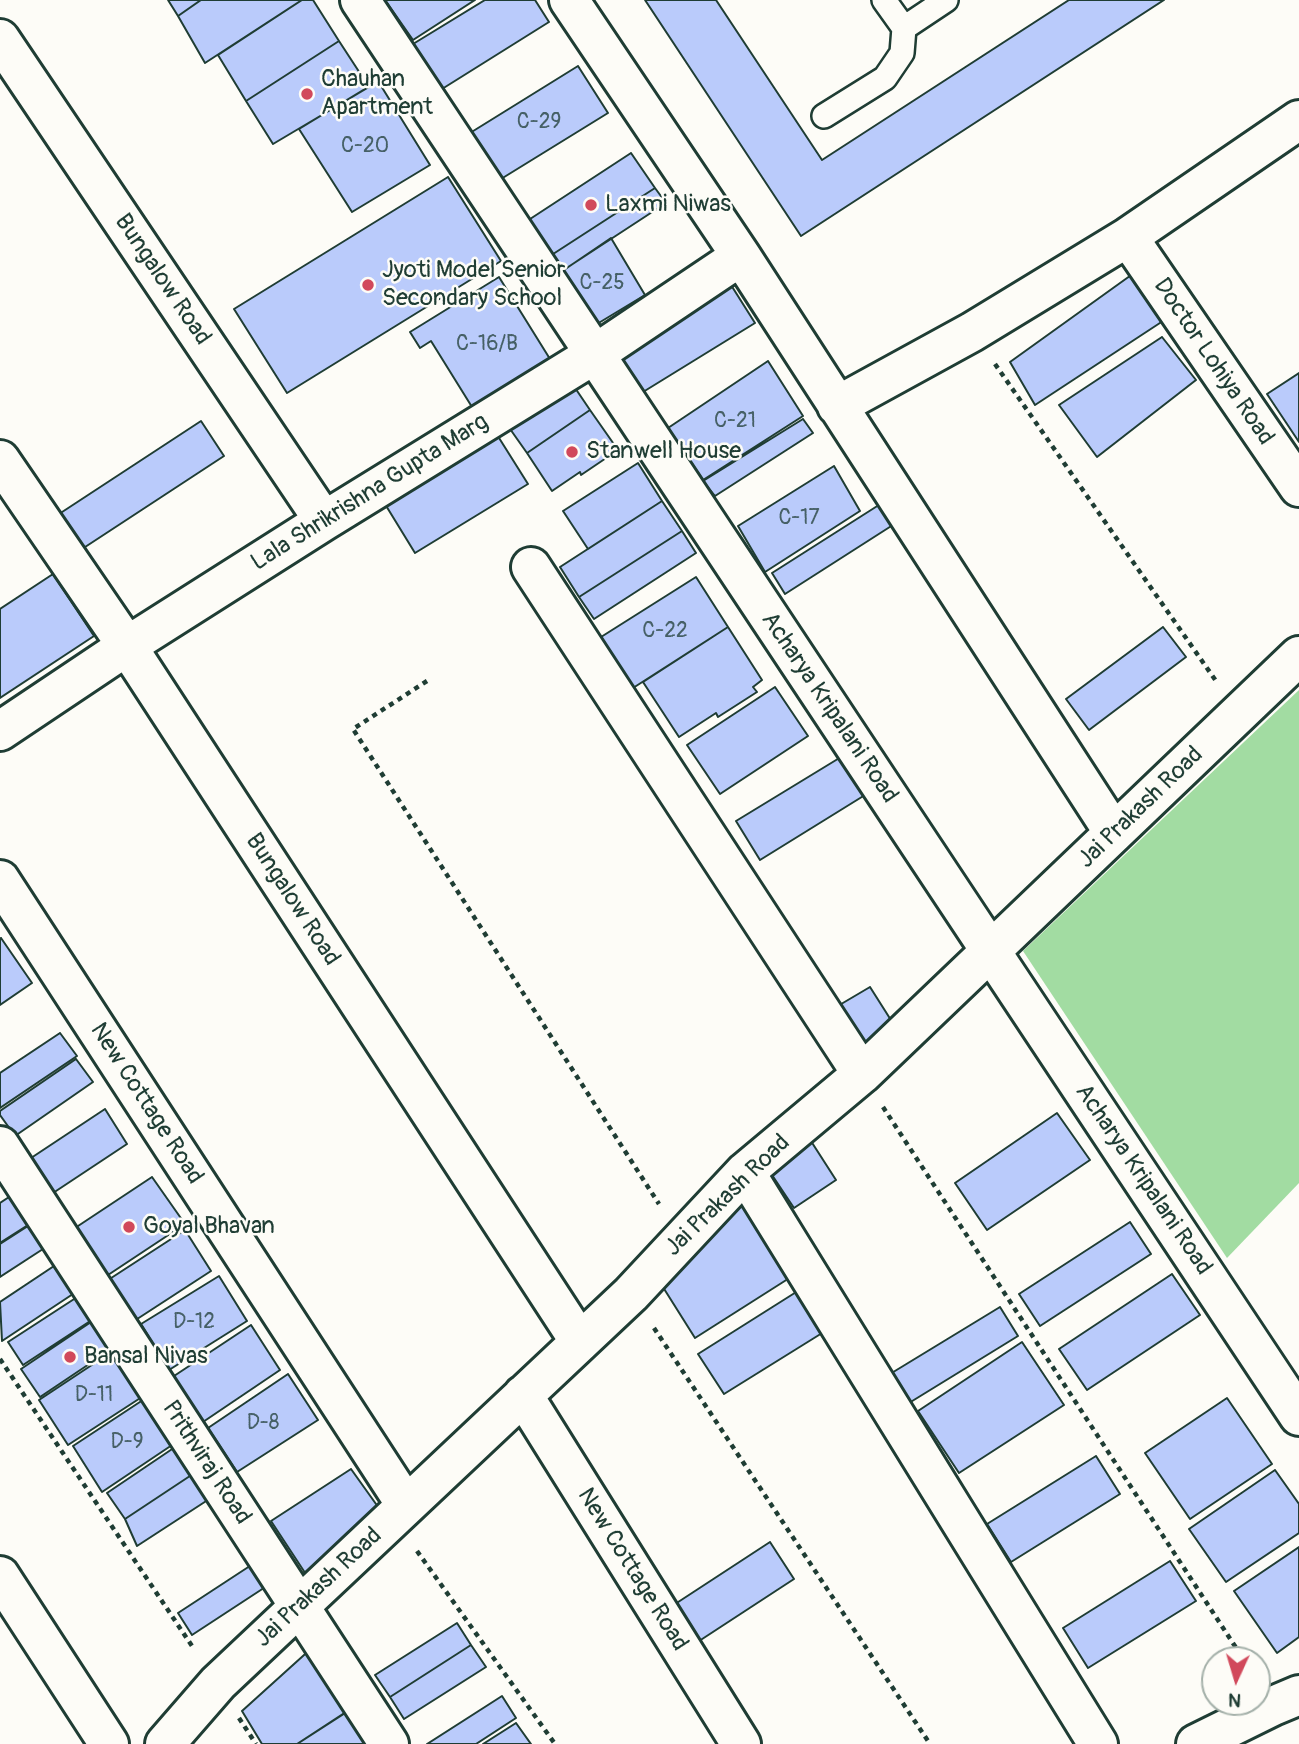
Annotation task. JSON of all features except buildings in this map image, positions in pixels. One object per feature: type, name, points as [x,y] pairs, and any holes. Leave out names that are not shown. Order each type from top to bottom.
[{"type":"street","name":"Acharya Kripalani Road","points":[[360,0],[1299,1416]]},
{"type":"street","points":[[569,0],[741,256],[1114,833]]},
{"type":"street","name":"Bungalow Road","points":[[0,39],[324,520]]},
{"type":"street","points":[[837,406],[972,332],[1128,237],[1299,120]]},
{"type":"street","name":"Doctor Lohiya Road","points":[[1128,237],[1299,487]]},
{"type":"street","name":"Lala Shrikrishna Gupta Marg","points":[[0,731],[324,520],[595,354],[741,256]]},
{"type":"street","name":"Bungalow Road","points":[[0,460],[127,646],[580,1342]]},
{"type":"street","points":[[530,567],[862,1074]]},
{"type":"street","name":"Jai Prakash Road","points":[[165,1744],[218,1683],[631,1294],[745,1172],[862,1074],[1299,656]]},
{"type":"street","name":"New Cottage Road","points":[[0,880],[400,1512]]},
{"type":"street","name":"Prithviraj Road","points":[[0,1146],[389,1744]]},
{"type":"street","points":[[745,1172],[1098,1744]]},
{"type":"street","name":"New Cottage Road","points":[[523,1395],[741,1744]]},
{"type":"street","points":[[0,1576],[109,1744]]},
{"type":"street","points":[[1196,1744],[1299,1695]]},
{"type":"lane","points":[[824,116],[885,78],[902,53],[904,28],[884,0]]},
{"type":"lane","points":[[904,28],[946,0]]},
{"type":"path","points":[[972,332],[1239,713]]},
{"type":"path","points":[[427,681],[353,729],[681,1238]]},
{"type":"path","points":[[862,1074],[1235,1646]]},
{"type":"path","points":[[631,1294],[930,1744]]},
{"type":"path","points":[[0,1359],[218,1683]]},
{"type":"path","points":[[400,1512],[555,1744]]},
{"type":"green space","points":[[1299,690],[1299,1183],[1227,1258],[1023,951]]},
{"type":"place","name":"Chauhan Apartment","points":[[307,94]]},
{"type":"place","name":"Laxmi Niwas","points":[[591,205]]},
{"type":"place","name":"Jyoti Model Senior Secondary School","points":[[368,285]]},
{"type":"place","name":"Stanwell House","points":[[572,452]]},
{"type":"place","name":"Goyal Bhavan","points":[[129,1227]]},
{"type":"place","name":"Bansal Nivas","points":[[70,1357]]}]
